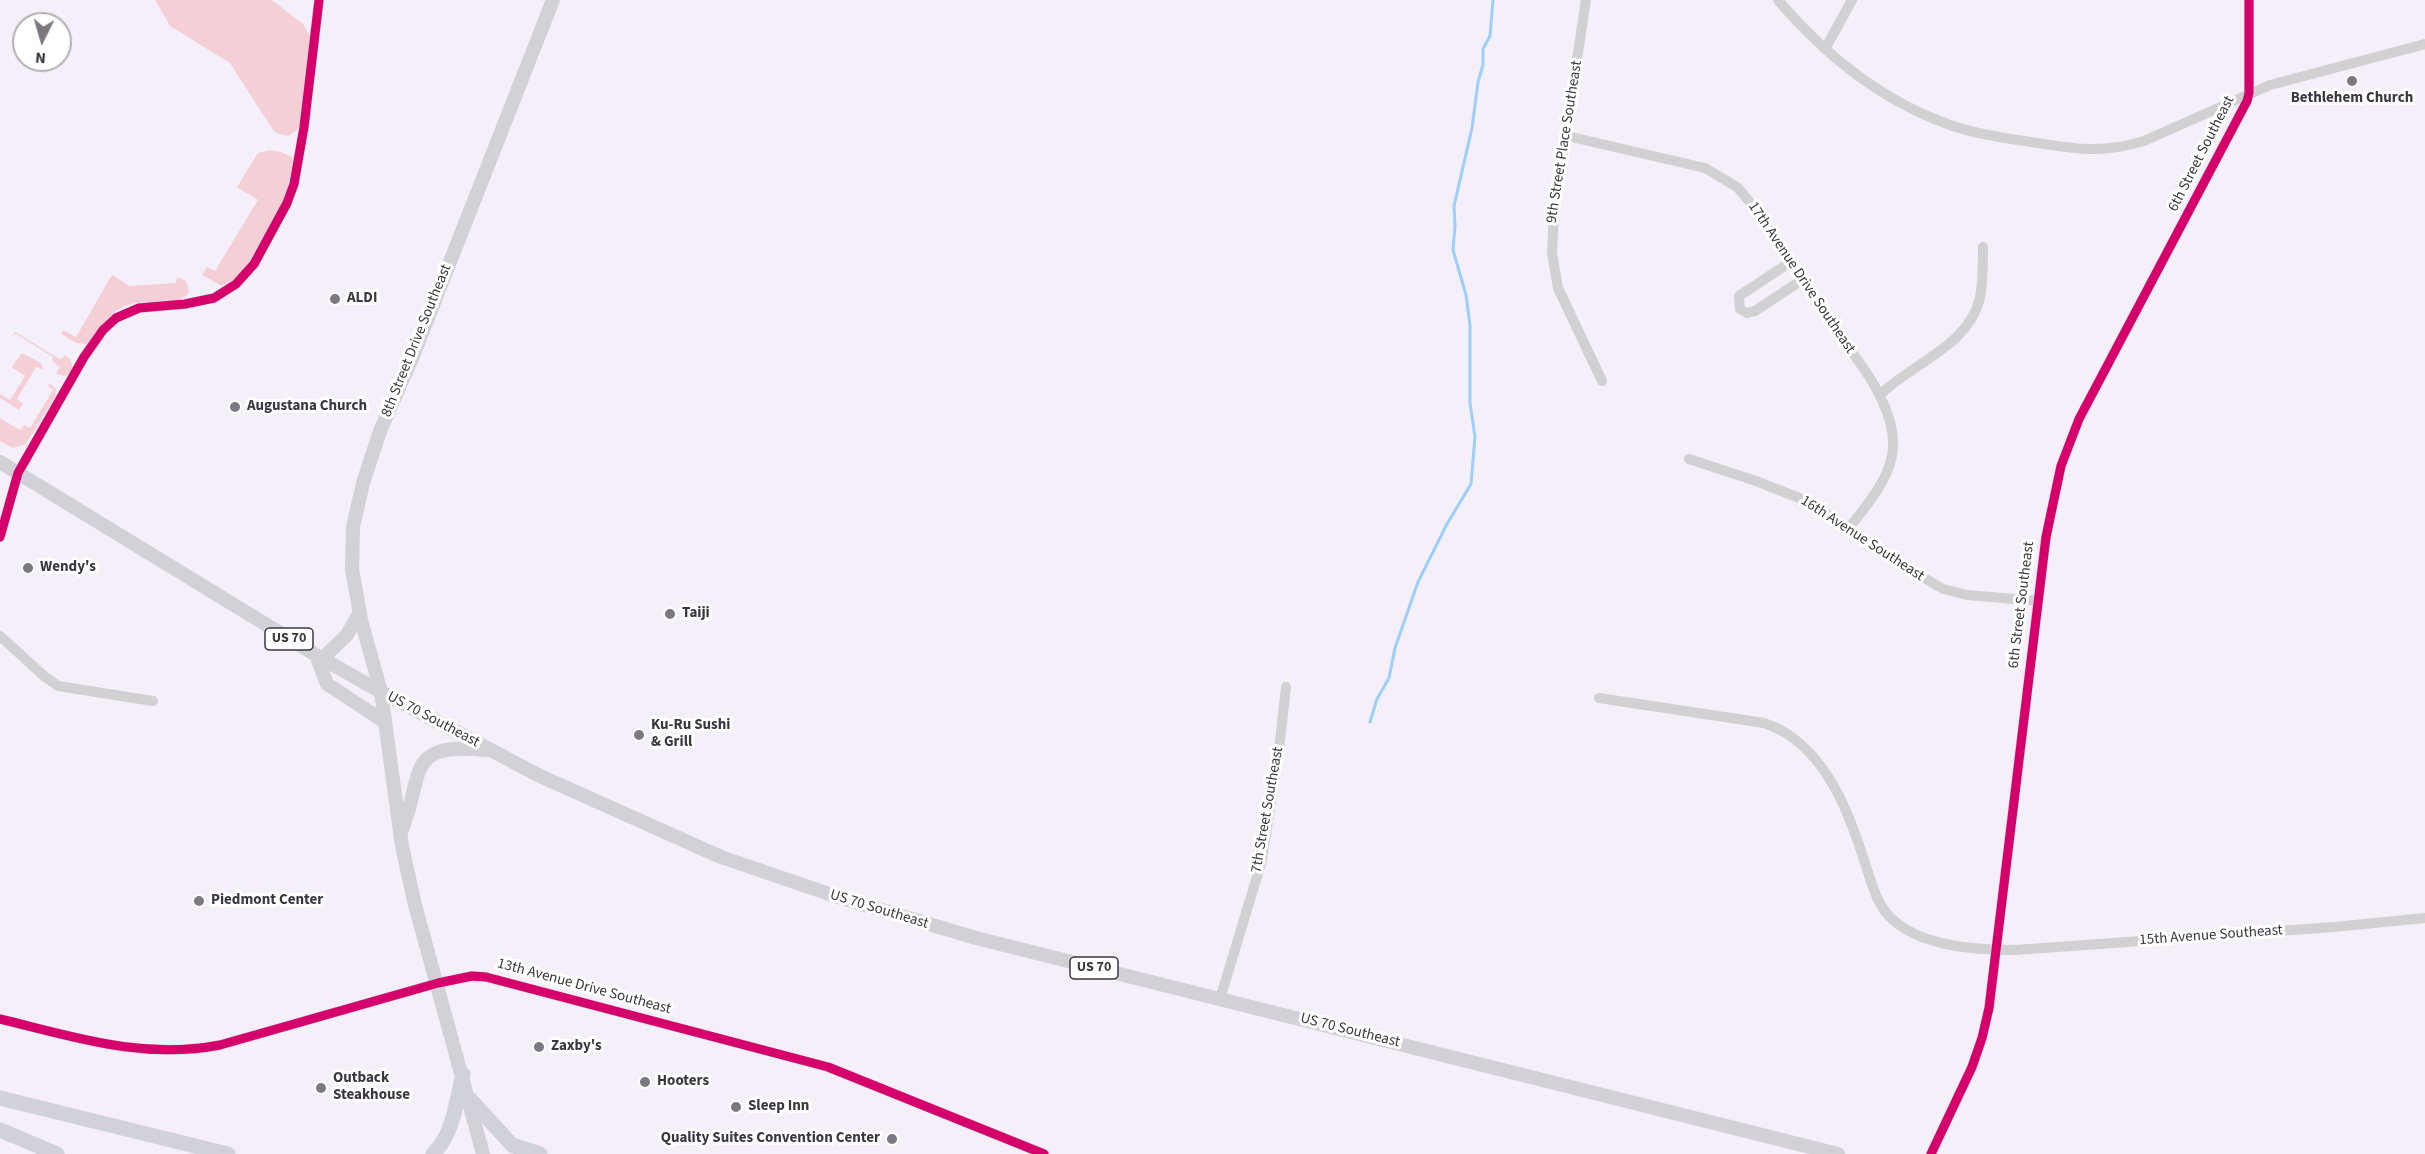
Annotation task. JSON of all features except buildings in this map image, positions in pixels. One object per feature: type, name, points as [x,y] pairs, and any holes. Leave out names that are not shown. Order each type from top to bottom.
[{"type":"highway","points":[[433,1154],[441,1145],[451,1126],[463,1074]]},
{"type":"highway","points":[[0,1098],[228,1154]]},
{"type":"highway","points":[[470,1099],[512,1145],[540,1154]]},
{"type":"highway","points":[[0,1130],[57,1154]]},
{"type":"main road","name":"8th Street Drive Southeast","points":[[483,1154],[470,1099],[415,905],[400,834],[381,693],[360,612],[352,569],[353,527],[370,458],[421,336],[553,0]]},
{"type":"main road","name":"US 70 Southeast","points":[[0,462],[381,693],[540,776],[721,857],[782,879],[976,938],[1838,1154]]},
{"type":"main road","points":[[360,612],[347,635],[320,656],[327,684],[385,722]]},
{"type":"main road","points":[[400,834],[410,810],[414,786],[422,764],[433,754],[459,747],[493,751]]},
{"type":"street","points":[[0,537],[18,473],[84,357],[110,323],[123,314],[139,308],[185,304],[214,298],[236,284],[254,264],[277,223],[294,184],[304,127],[319,0]]},
{"type":"street","name":"9th Street Place Southeast","points":[[1586,0],[1554,211],[1553,264],[1558,288],[1602,381]]},
{"type":"street","points":[[1778,0],[1825,49],[1887,94],[1940,121],[1966,130],[2093,151],[2126,146],[2162,134],[2249,93],[2291,79],[2425,44]]},
{"type":"street","points":[[1825,49],[1852,0]]},
{"type":"street","points":[[2249,0],[2249,93]]},
{"type":"street","name":"6th Street Southeast","points":[[1931,1154],[1965,1085],[1979,1050],[1989,1008],[2038,602],[2054,494],[2079,419],[2244,109],[2249,93]]},
{"type":"street","name":"17th Avenue Drive Southeast","points":[[1567,136],[1705,168],[1737,187],[1749,201],[1880,395],[1893,428],[1893,455],[1876,492],[1849,528]]},
{"type":"street","points":[[1880,395],[1902,375],[1953,341],[1971,321],[1980,296],[1983,247]]},
{"type":"street","points":[[1789,263],[1740,296],[1738,303],[1740,309],[1747,313],[1755,311],[1802,280]]},
{"type":"street","name":"16th Avenue Southeast","points":[[1689,459],[1807,501],[1914,573],[1943,589],[2038,602]]},
{"type":"street","points":[[0,636],[58,686],[153,701]]},
{"type":"street","name":"7th Street Southeast","points":[[1220,999],[1262,860],[1286,687]]},
{"type":"street","name":"15th Avenue Southeast","points":[[1599,698],[1764,723],[1788,734],[1822,770],[1841,798],[1851,820],[1878,900],[1890,917],[1930,941],[1997,950],[2104,945],[2425,918]]},
{"type":"street","name":"13th Avenue Drive Southeast","points":[[0,1019],[121,1048],[184,1051],[219,1045],[438,983],[472,976],[491,977],[801,1059],[848,1074],[1044,1154]]},
{"type":"shaded area","points":[[155,0],[272,0],[304,25],[311,39],[300,127],[289,136],[278,134],[273,130],[230,63],[170,26]]},
{"type":"shaded area","points":[[269,150],[292,157],[287,194],[242,274],[220,285],[202,275],[207,267],[215,271],[258,200],[237,187],[258,153]]},
{"type":"shaded area","points":[[112,275],[130,286],[176,283],[177,277],[186,281],[189,291],[187,295],[175,300],[134,303],[120,308],[109,317],[87,344],[76,343],[61,334],[63,330],[76,337]]},
{"type":"shaded area","points":[[15,332],[61,360],[65,355],[72,363],[72,369],[65,376],[56,374],[60,367],[52,361],[53,357],[16,334],[12,337]]},
{"type":"shaded area","points":[[22,353],[41,363],[44,370],[36,367],[17,399],[23,404],[19,410],[0,398],[0,394],[10,400],[25,376],[12,367]]},
{"type":"shaded area","points":[[50,383],[56,389],[55,397],[26,444],[13,448],[0,441],[0,418],[20,430],[24,425],[30,428],[53,390],[48,386]]},
{"type":"waterway","points":[[1370,722],[1377,699],[1389,678],[1395,648],[1418,582],[1447,524],[1471,484],[1475,437],[1470,403],[1470,325],[1466,295],[1453,250],[1454,206],[1472,128],[1478,82],[1483,65],[1483,49],[1490,36],[1493,0]]},
{"type":"cycle path","points":[[0,537],[18,473],[84,357],[103,330],[116,318],[139,308],[185,304],[214,298],[236,284],[254,264],[287,203],[294,184],[304,127],[319,0]]},
{"type":"cycle path","points":[[1931,1154],[1972,1067],[1989,1008],[2046,537],[2061,466],[2079,419],[2247,101],[2249,93],[2249,0]]},
{"type":"cycle path","points":[[0,1019],[109,1044],[163,1050],[191,1049],[220,1045],[438,983],[472,976],[486,977],[828,1067],[1044,1154]]},
{"type":"place","name":"Bethlehem Church","points":[[2352,81]]},
{"type":"place","name":"ALDI","points":[[335,299]]},
{"type":"place","name":"Augustana Church","points":[[235,407]]},
{"type":"place","name":"Wendy's","points":[[28,568]]},
{"type":"place","name":"Taiji","points":[[670,614]]},
{"type":"place","name":"Ku-Ru Sushi & Grill","points":[[639,735]]},
{"type":"place","name":"Piedmont Center","points":[[199,901]]},
{"type":"place","name":"Zaxby's","points":[[539,1047]]},
{"type":"place","name":"Hooters","points":[[645,1082]]},
{"type":"place","name":"Outback Steakhouse","points":[[321,1088]]},
{"type":"place","name":"Sleep Inn","points":[[736,1107]]},
{"type":"place","name":"Quality Suites Convention Center","points":[[892,1139]]}]
